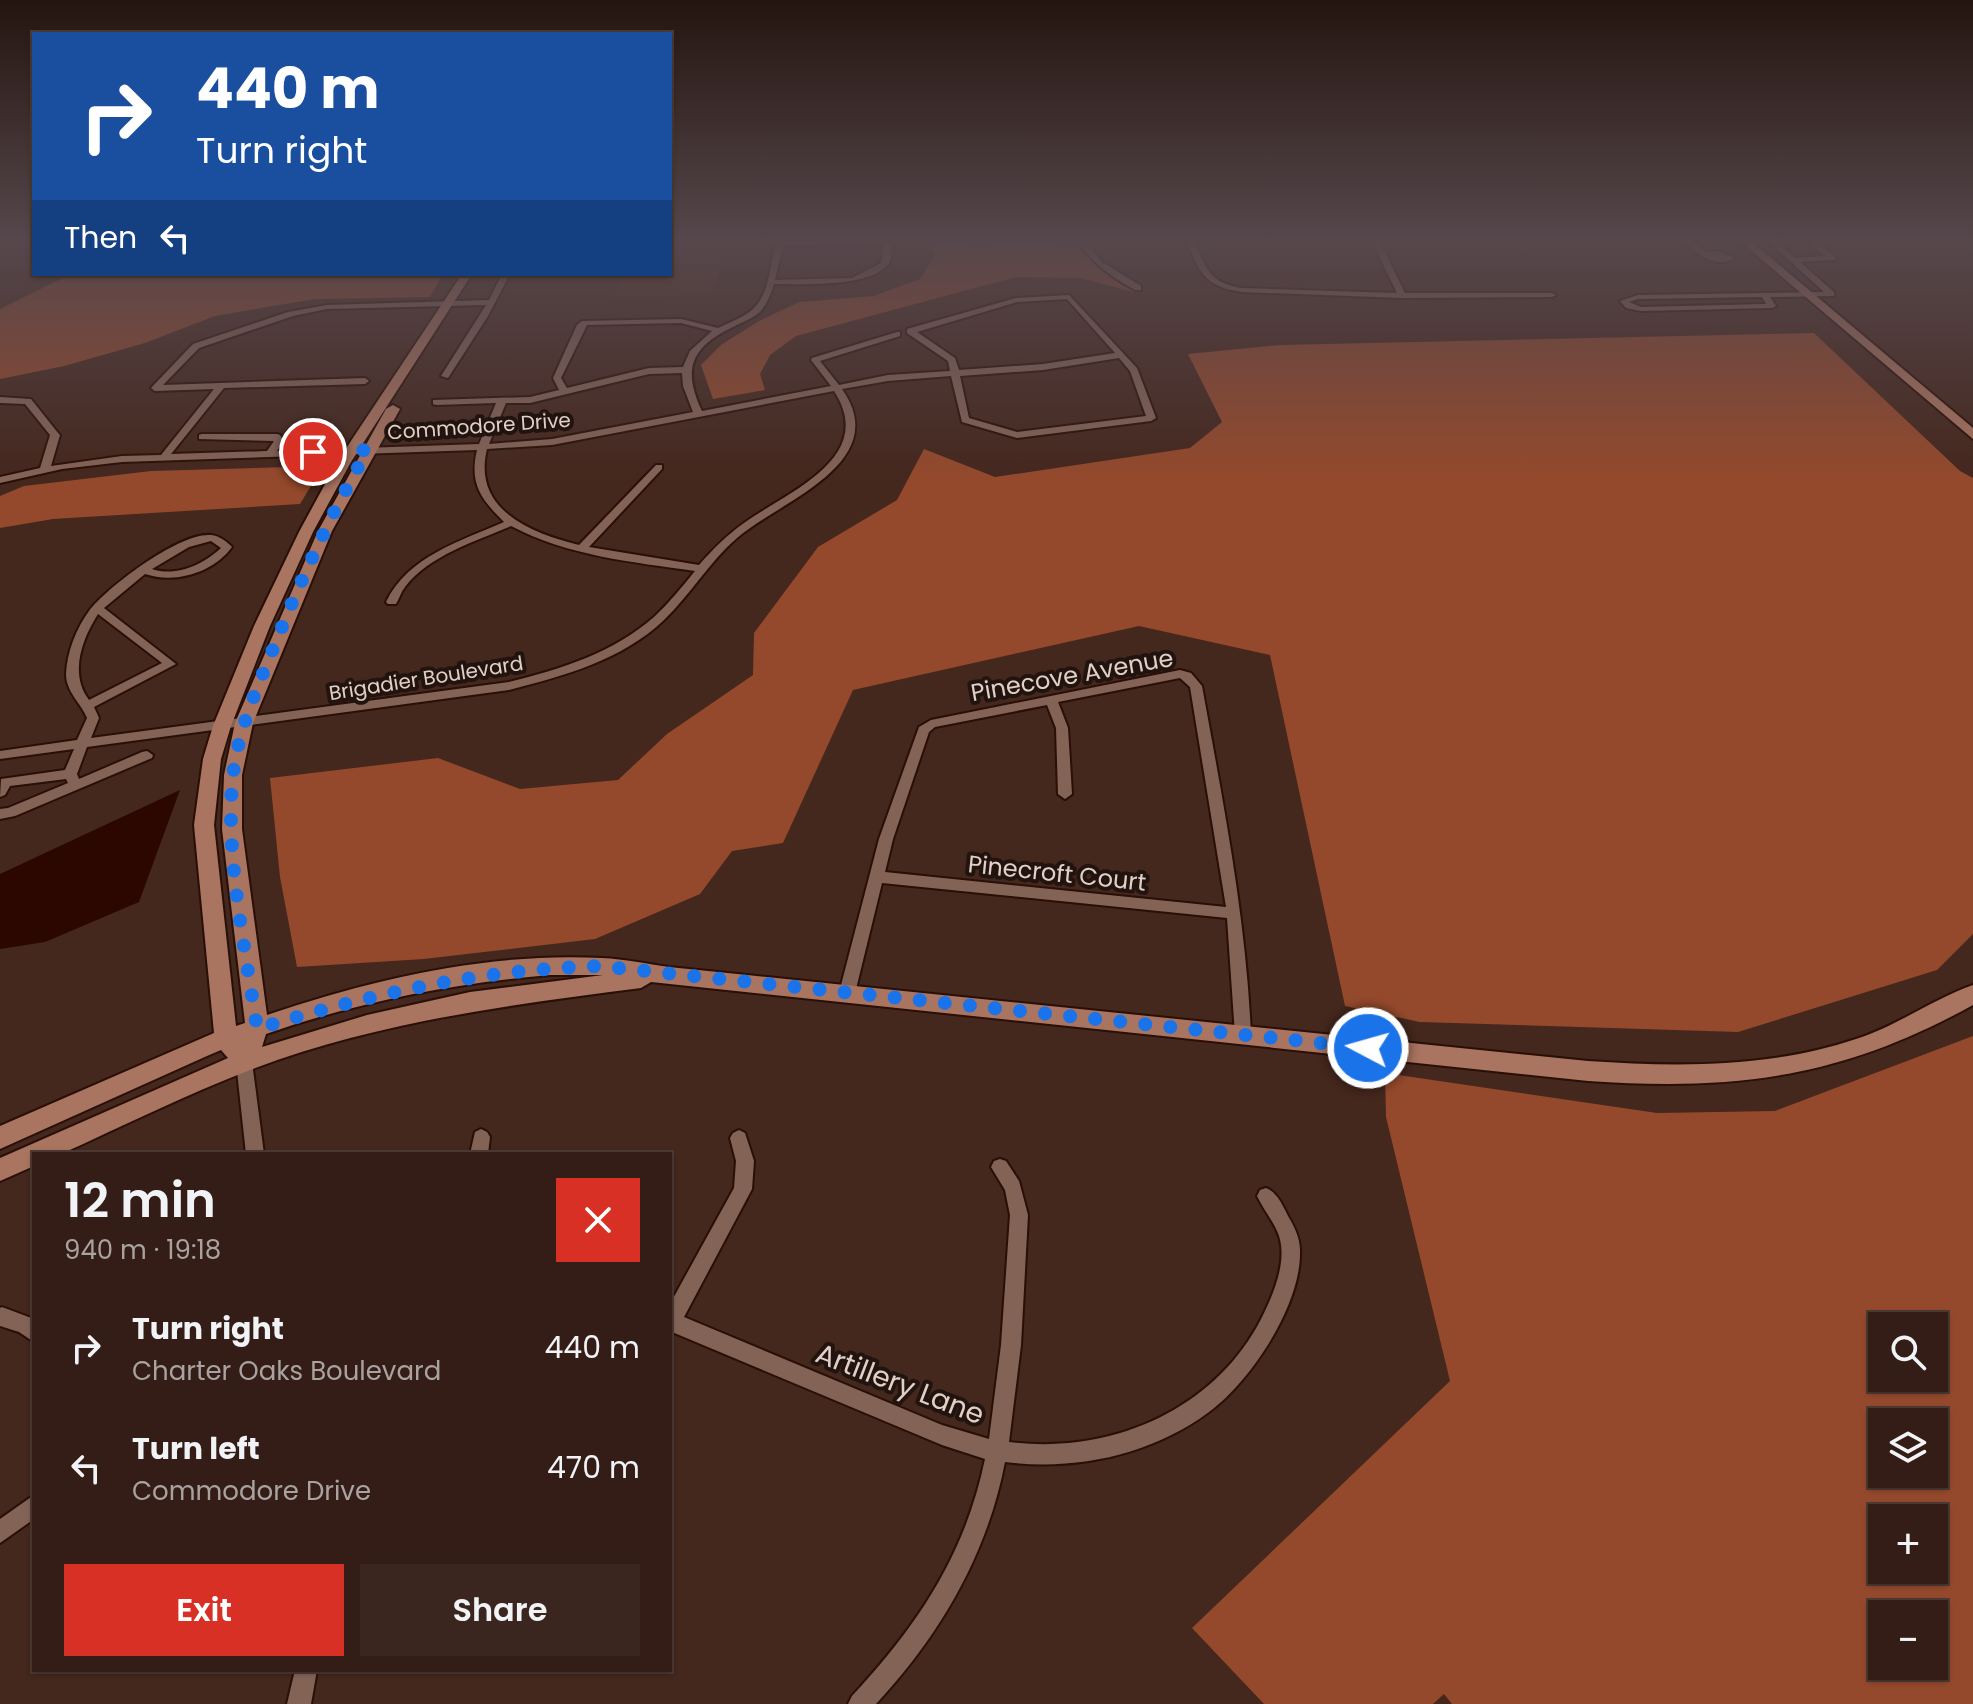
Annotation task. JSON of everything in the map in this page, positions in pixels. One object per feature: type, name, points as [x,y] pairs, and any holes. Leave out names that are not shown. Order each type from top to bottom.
[{"type":"street","points":[[265,322],[196,346],[155,388],[365,381]]},
{"type":"street","points":[[244,1062],[226,1039],[204,825],[212,759],[262,626],[306,532],[444,322]]},
{"type":"street","points":[[445,376],[479,322]]},
{"type":"street","points":[[565,392],[558,383],[559,371],[581,325],[628,322]]},
{"type":"street","points":[[679,322],[720,331]]},
{"type":"street","points":[[699,415],[685,388],[685,370],[700,345],[739,322]]},
{"type":"street","points":[[942,322],[910,331],[947,355],[956,371],[965,420],[1017,435],[1151,418],[1134,370],[1091,322]]},
{"type":"street","points":[[1839,322],[1973,435]]},
{"type":"street","name":"Brigadier Boulevard","points":[[0,755],[496,688],[574,668],[615,649],[657,622],[734,535],[814,481],[840,457],[853,425],[847,405],[815,360],[897,334]]},
{"type":"street","name":"Commodore Drive","points":[[0,480],[92,461],[483,447],[576,439],[888,378],[1043,367],[1121,355]]},
{"type":"street","points":[[436,402],[530,400],[649,371],[685,370]]},
{"type":"street","points":[[164,457],[221,386]]},
{"type":"street","points":[[0,400],[28,401],[55,435],[45,469]]},
{"type":"street","points":[[502,401],[483,447],[479,475],[488,503],[510,523],[533,536],[582,548],[703,569]]},
{"type":"street","points":[[202,437],[277,437],[279,441],[270,454]]},
{"type":"street","points":[[255,1152],[244,1062],[257,1029],[232,829],[233,775],[244,723],[359,451]]},
{"type":"street","points":[[582,548],[659,467]]},
{"type":"street","points":[[392,602],[396,588],[408,576],[445,553],[510,523]]},
{"type":"street","points":[[73,780],[93,718],[74,691],[72,673],[80,638],[97,608],[143,569],[207,538],[214,538],[227,547],[220,556],[179,575],[164,575],[143,569]]},
{"type":"street","points":[[87,706],[170,664],[97,608]]},
{"type":"street","name":"Pinecove Avenue","points":[[847,993],[886,839],[923,730],[931,724],[1173,674],[1193,680],[1233,913],[1241,972],[1243,1035]]},
{"type":"street","points":[[1051,699],[1062,728],[1065,794]]},
{"type":"street","points":[[0,814],[10,813],[73,780],[147,755]]},
{"type":"street","points":[[0,792],[6,782],[73,780]]},
{"type":"street","name":"Pinecroft Court","points":[[877,877],[1233,913]]},
{"type":"street","points":[[0,1138],[226,1039],[381,993],[483,975],[599,966],[669,976],[1600,1072],[1728,1074],[1789,1066],[1847,1052],[1896,1034],[1973,994]]},
{"type":"street","points":[[39,1152],[244,1062],[367,1024],[470,1001],[669,976]]},
{"type":"street","points":[[672,1318],[743,1189],[745,1161],[739,1138]]},
{"type":"street","points":[[0,1170],[32,1155]]},
{"type":"street","points":[[860,1704],[902,1660],[938,1607],[965,1556],[988,1493],[1006,1400],[1019,1215],[1013,1187],[1000,1167]]},
{"type":"street","name":"Artillery Lane","points":[[672,1323],[957,1440],[998,1449],[1063,1455],[1109,1448],[1147,1436],[1185,1417],[1230,1379],[1264,1333],[1281,1294],[1291,1250],[1282,1220],[1266,1196]]},
{"type":"street","points":[[2,1317],[25,1324],[32,1330]]},
{"type":"street","points":[[0,1532],[32,1508]]},
{"type":"street","points":[[299,1704],[306,1672]]},
{"type":"shaded area","points":[[0,322],[201,322],[145,343],[64,366],[0,379]]},
{"type":"shaded area","points":[[758,322],[850,322],[796,336],[770,355],[760,374],[765,390],[713,399],[701,365],[721,345]]},
{"type":"shaded area","points":[[1814,333],[1960,471],[1973,478],[1973,934],[1937,970],[1738,1032],[1420,1022],[1345,1006],[1270,655],[1139,626],[853,690],[783,843],[732,851],[700,894],[595,939],[424,959],[297,967],[280,877],[270,778],[438,758],[520,789],[618,780],[667,734],[753,675],[754,633],[818,547],[897,500],[924,449],[995,477],[1190,448],[1222,422],[1188,354],[1281,345]]},
{"type":"shaded area","points":[[323,466],[300,504],[53,519],[0,528],[0,496],[24,486],[151,471]]},
{"type":"shaded area","points":[[180,790],[139,902],[45,942],[0,949],[0,874]]},
{"type":"shaded area","points":[[1973,1036],[1973,1704],[1452,1704],[1444,1694],[1433,1704],[1264,1704],[1192,1628],[1450,1381],[1386,1117],[1385,1073],[1657,1113],[1775,1111]]},
{"type":"route","points":[[313,452],[368,450],[325,531],[283,626],[244,723],[236,756],[231,802],[232,829],[257,1029],[332,1006],[430,983],[506,972],[599,966],[669,976],[1368,1048]]}]
